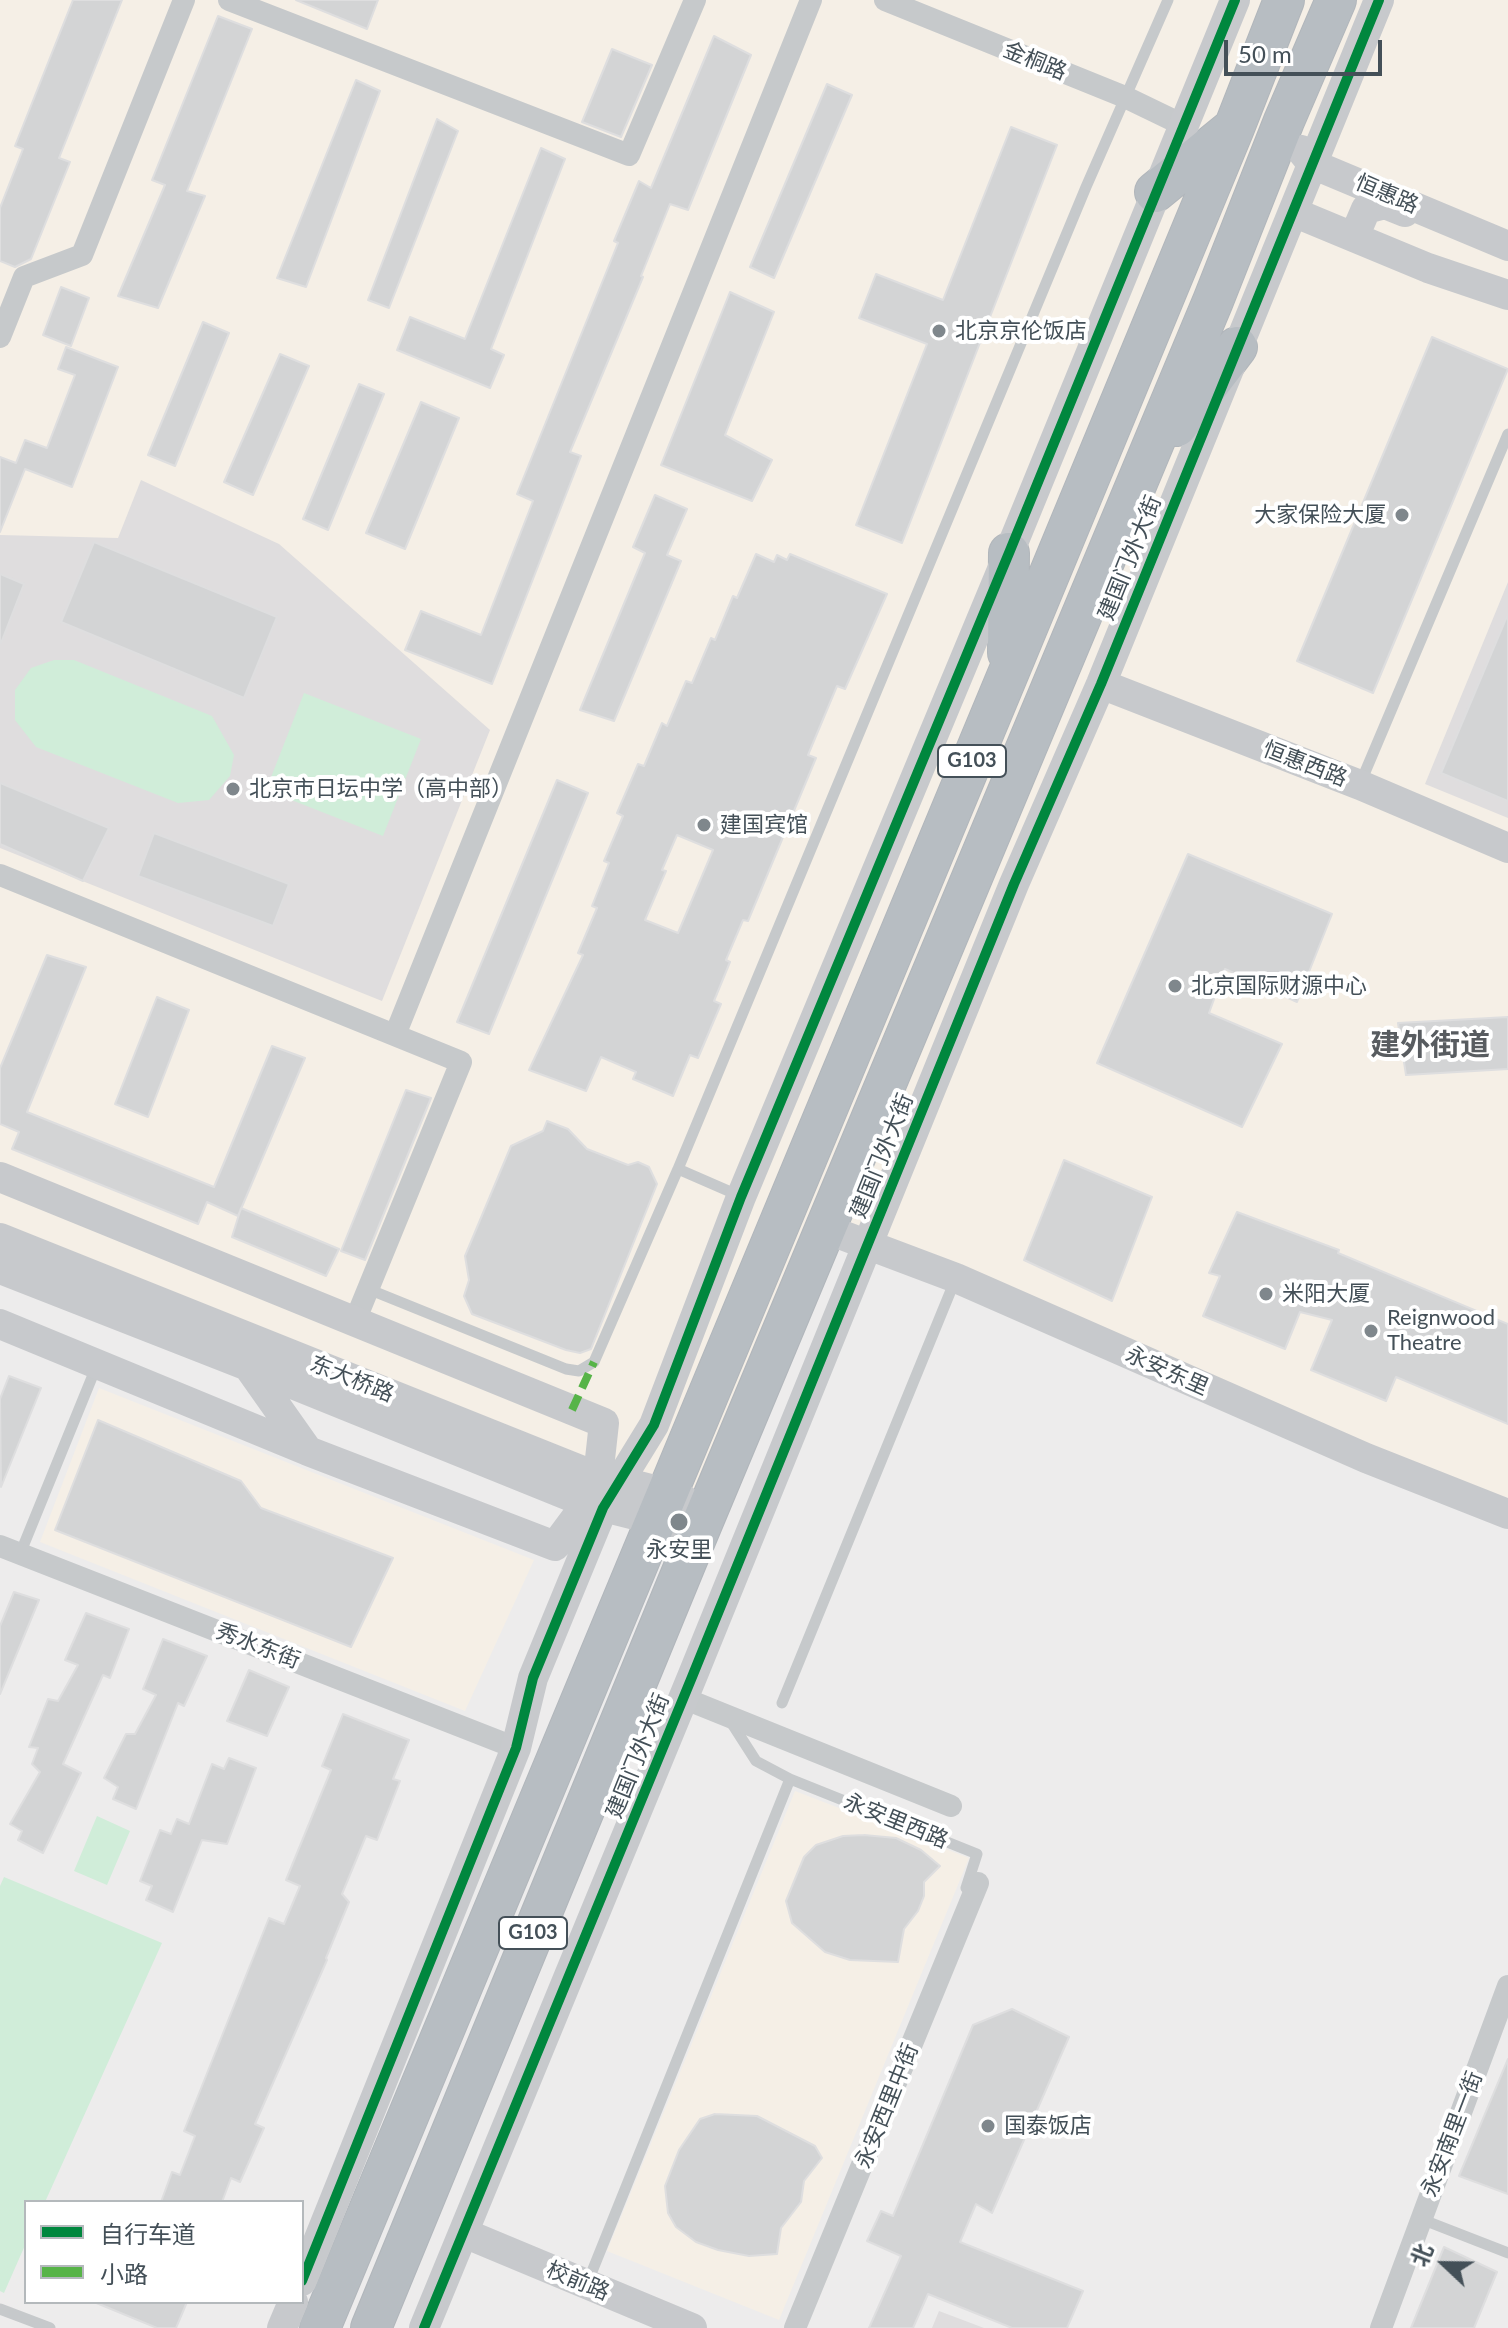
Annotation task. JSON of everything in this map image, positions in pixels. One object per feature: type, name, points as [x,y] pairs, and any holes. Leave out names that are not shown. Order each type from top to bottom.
[{"type":"highway","name":"G103","points":[[318,2328],[1008,674],[1284,0]]},
{"type":"highway","name":"建国门外大街","points":[[371,2328],[1336,0]]},
{"type":"highway","points":[[1155,192],[1234,128]]},
{"type":"highway","points":[[1141,474],[1237,347]]},
{"type":"highway","points":[[1008,674],[1009,553]]},
{"type":"street","points":[[0,337],[24,277],[82,255],[184,0]]},
{"type":"street","points":[[236,1],[629,155],[695,0]]},
{"type":"street","points":[[395,1035],[811,0]]},
{"type":"street","name":"金桐路","points":[[885,0],[1125,97],[1183,125]]},
{"type":"street","points":[[0,1324],[308,1451],[555,1546],[654,1425],[741,1197],[1235,0]]},
{"type":"street","name":"建国门外大街","points":[[424,2328],[1379,0]]},
{"type":"street","points":[[1284,121],[1312,164]]},
{"type":"street","name":"恒惠路","points":[[1312,164],[1508,248]]},
{"type":"street","points":[[1354,237],[1366,209],[1385,204],[1458,234],[1508,248]]},
{"type":"street","points":[[1293,212],[1428,268],[1508,295]]},
{"type":"street","name":"恒惠西路","points":[[1101,684],[1360,785],[1508,848]]},
{"type":"street","points":[[0,875],[461,1062],[355,1321]]},
{"type":"street","points":[[0,1177],[604,1423],[602,1492],[533,1678],[516,1748],[304,2276]]},
{"type":"street","name":"永安东里","points":[[826,1229],[956,1278],[1366,1458],[1508,1514]]},
{"type":"street","name":"东大桥路","points":[[0,1238],[602,1492]]},
{"type":"street","name":"东大桥路","points":[[0,1269],[248,1366],[602,1492],[660,1507],[702,1524]]},
{"type":"street","points":[[248,1366],[308,1451]]},
{"type":"street","name":"秀水东街","points":[[10,1550],[516,1748]]},
{"type":"street","name":"永安里西路","points":[[683,1698],[951,1806]]},
{"type":"street","name":"永安西里中街","points":[[795,2328],[978,1883]]},
{"type":"street","name":"永安南里一街","points":[[1381,2328],[1508,1986]]},
{"type":"street","points":[[318,2328],[327,2222]]},
{"type":"street","name":"校前路","points":[[464,2233],[692,2328]]},
{"type":"street","points":[[282,2328],[292,2304]]},
{"type":"lane","points":[[368,1289],[566,1369],[579,1371],[594,1362],[678,1169],[1168,0]]},
{"type":"lane","points":[[1360,785],[1508,434]]},
{"type":"lane","points":[[678,1169],[741,1197]]},
{"type":"lane","points":[[782,1703],[956,1278]]},
{"type":"lane","points":[[10,1550],[98,1364]]},
{"type":"lane","name":"永安里西路","points":[[726,1715],[756,1761],[790,1779],[977,1854],[950,1934],[943,1970]]},
{"type":"lane","points":[[586,2284],[790,1779]]},
{"type":"lane","points":[[1420,2219],[1508,2253]]},
{"type":"lane","points":[[0,2309],[50,2328]]},
{"type":"shaded area","points":[[0,0],[1508,0],[1508,1511],[827,1229],[693,1527],[0,1262]]},
{"type":"shaded area","name":"北京市日坛中学（高中部）","points":[[141,480],[279,544],[490,730],[382,1001],[0,848],[0,535],[118,538]]},
{"type":"shaded area","points":[[1508,582],[1508,818],[1425,784]]},
{"type":"shaded area","points":[[99,1388],[534,1560],[465,1711],[40,1542]]},
{"type":"shaded area","points":[[795,1791],[969,1858],[779,2320],[607,2251]]},
{"type":"shaded area","points":[[939,2311],[984,2328],[932,2328]]},
{"type":"green space","points":[[54,660],[74,660],[212,716],[234,755],[230,776],[209,800],[178,803],[36,747],[15,720],[15,690],[31,668]]},
{"type":"green space","points":[[304,693],[421,739],[383,836],[266,790]]},
{"type":"green space","points":[[97,1816],[130,1831],[107,1885],[74,1871]]},
{"type":"green space","points":[[4,1877],[162,1943],[46,2200],[24,2200],[24,2248],[4,2293],[0,2291],[0,1886]]},
{"type":"building","points":[[73,0],[122,0],[59,158],[70,162],[31,259],[15,267],[0,261],[0,208],[23,149],[15,146]]},
{"type":"building","points":[[296,0],[378,0],[367,29]]},
{"type":"building","points":[[218,16],[252,29],[187,191],[205,196],[158,308],[118,296],[165,185],[152,180]]},
{"type":"building","points":[[714,36],[751,55],[688,210],[670,204],[570,452],[581,456],[492,684],[405,650],[421,611],[481,635],[533,501],[517,494],[618,243],[614,241],[639,181],[651,188]]},
{"type":"building","points":[[612,49],[652,65],[621,137],[582,122]]},
{"type":"building","points":[[356,80],[380,91],[306,287],[277,278]]},
{"type":"building","points":[[827,84],[852,95],[774,278],[750,267]]},
{"type":"building","points":[[437,119],[458,131],[389,308],[368,300]]},
{"type":"building","name":"北京京伦饭店","points":[[1011,127],[1057,145],[902,543],[856,525],[927,344],[859,318],[876,274],[943,300]]},
{"type":"building","points":[[541,148],[565,159],[491,349],[504,355],[490,388],[397,350],[410,317],[465,339]]},
{"type":"building","points":[[61,287],[89,298],[71,346],[43,335]]},
{"type":"building","points":[[730,292],[774,312],[725,435],[772,460],[752,501],[661,465]]},
{"type":"building","points":[[203,322],[229,333],[175,466],[148,455]]},
{"type":"building","name":"大家保险大厦","points":[[1432,337],[1508,369],[1373,693],[1297,661]]},
{"type":"building","points":[[66,347],[118,367],[72,487],[25,469],[0,532],[0,457],[16,463],[25,440],[47,448],[75,375],[58,369]]},
{"type":"building","points":[[280,354],[309,366],[253,495],[224,482]]},
{"type":"building","points":[[359,384],[384,394],[328,530],[303,519]]},
{"type":"building","points":[[421,402],[459,418],[405,549],[366,533]]},
{"type":"building","points":[[655,495],[687,509],[667,555],[681,561],[614,721],[580,710],[645,553],[633,547]]},
{"type":"building","points":[[94,542],[277,617],[244,698],[61,622]]},
{"type":"building","name":"建国宾馆","points":[[756,554],[774,562],[777,555],[787,560],[790,554],[887,594],[845,689],[837,686],[808,755],[816,758],[748,921],[743,920],[726,960],[730,962],[714,1001],[721,1004],[698,1058],[690,1055],[673,1096],[633,1079],[636,1072],[601,1057],[586,1091],[529,1070],[583,955],[578,953],[597,908],[592,906],[609,863],[604,861],[623,816],[617,813],[638,764],[644,766],[662,723],[667,726],[686,681],[692,683],[711,638],[715,640],[733,596],[737,598]],"holes":[[[677,835],[713,850],[678,933],[645,920]]]},
{"type":"building","points":[[0,574],[24,584],[1,643],[0,643]]},
{"type":"building","points":[[1508,614],[1508,801],[1441,773]]},
{"type":"building","points":[[557,780],[588,793],[489,1034],[457,1022]]},
{"type":"building","points":[[0,783],[109,828],[83,881],[0,844]]},
{"type":"building","points":[[154,833],[289,884],[273,926],[138,876]]},
{"type":"building","name":"北京国际财源中心","points":[[1188,854],[1332,914],[1297,1002],[1225,969],[1209,1013],[1282,1044],[1242,1127],[1097,1063]]},
{"type":"building","points":[[47,955],[86,967],[27,1112],[214,1187],[272,1046],[305,1058],[238,1216],[207,1202],[198,1224],[12,1149],[19,1132],[0,1124],[0,1068]]},
{"type":"building","points":[[157,997],[189,1010],[148,1117],[115,1104]]},
{"type":"building","points":[[1508,1017],[1508,1069],[1406,1075],[1398,1023]]},
{"type":"building","points":[[406,1090],[431,1098],[365,1260],[341,1251]]},
{"type":"building","points":[[547,1121],[568,1129],[587,1149],[628,1165],[638,1162],[649,1167],[657,1184],[591,1349],[580,1353],[472,1314],[464,1296],[469,1280],[465,1256],[511,1146],[543,1131]]},
{"type":"building","points":[[1064,1160],[1152,1197],[1112,1301],[1024,1260]]},
{"type":"building","points":[[241,1208],[339,1249],[326,1276],[232,1237]]},
{"type":"building","points":[[1237,1212],[1339,1250],[1338,1253],[1508,1324],[1508,1424],[1396,1377],[1386,1401],[1311,1370],[1332,1320],[1300,1312],[1285,1349],[1203,1316],[1220,1276],[1209,1273]]},
{"type":"building","points":[[9,1376],[41,1388],[1,1487],[0,1399]]},
{"type":"building","points":[[98,1420],[241,1481],[261,1508],[393,1558],[351,1647],[55,1530]]},
{"type":"building","points":[[14,1592],[39,1600],[0,1694],[0,1626]]},
{"type":"building","points":[[86,1613],[129,1629],[110,1678],[103,1675],[63,1764],[81,1773],[43,1853],[18,1840],[22,1831],[10,1824],[40,1772],[32,1764],[38,1748],[29,1747],[48,1699],[58,1701],[78,1665],[65,1660]]},
{"type":"building","points":[[163,1639],[207,1656],[184,1706],[178,1703],[136,1809],[113,1799],[118,1787],[104,1778],[126,1734],[135,1734],[156,1695],[143,1689]]},
{"type":"building","points":[[249,1670],[289,1687],[267,1736],[227,1721]]},
{"type":"building","points":[[343,1714],[409,1740],[393,1779],[400,1781],[377,1840],[366,1836],[342,1894],[349,1902],[255,2124],[264,2128],[240,2182],[231,2178],[223,2200],[162,2200],[172,2172],[180,2175],[195,2136],[184,2131],[269,1918],[284,1924],[300,1886],[286,1880],[331,1770],[322,1766]]},
{"type":"building","points":[[229,1758],[256,1768],[227,1844],[202,1840],[173,1912],[146,1900],[152,1886],[140,1881],[160,1830],[171,1834],[177,1819],[189,1824],[212,1764],[224,1769]]},
{"type":"building","points":[[843,1836],[896,1838],[921,1850],[940,1866],[924,1882],[924,1896],[918,1911],[904,1929],[898,1962],[850,1960],[825,1952],[792,1923],[786,1901],[804,1857],[816,1845]]},
{"type":"building","points":[[1012,2009],[1069,2037],[992,2213],[976,2204],[960,2242],[1083,2291],[1067,2328],[1012,2328],[928,2294],[913,2328],[869,2328],[901,2256],[867,2241],[881,2211],[893,2216],[973,2025]]},
{"type":"building","points":[[1508,2059],[1508,2194],[1459,2176]]},
{"type":"building","points":[[715,2114],[757,2116],[815,2146],[822,2158],[804,2181],[801,2202],[781,2228],[777,2254],[749,2256],[696,2242],[676,2227],[668,2213],[665,2186],[679,2150],[700,2119]]},
{"type":"building","points":[[1444,2247],[1497,2272],[1474,2328],[1411,2328]]},
{"type":"building","points":[[99,2304],[186,2304],[176,2328],[157,2328]]},
{"type":"marked path","points":[[572,1410],[594,1362]]},
{"type":"cycle path","points":[[304,2276],[516,1748],[533,1678],[603,1508],[654,1425],[741,1197],[1235,0]]},
{"type":"cycle path","points":[[424,2328],[1379,0]]},
{"type":"place","name":"北京京伦饭店","points":[[939,331]]},
{"type":"place","name":"大家保险大厦","points":[[1402,515]]},
{"type":"place","name":"北京市日坛中学（高中部）","points":[[233,789]]},
{"type":"place","name":"建国宾馆","points":[[704,825]]},
{"type":"place","name":"北京国际财源中心","points":[[1175,986]]},
{"type":"place","name":"米阳大厦","points":[[1266,1294]]},
{"type":"place","name":"Reignwood Theatre","points":[[1371,1331]]},
{"type":"place","name":"永安里","points":[[679,1522]]},
{"type":"place","name":"国泰饭店","points":[[988,2126]]},
{"type":"district","name":"建外街道","points":[[1430,1045]]}]
